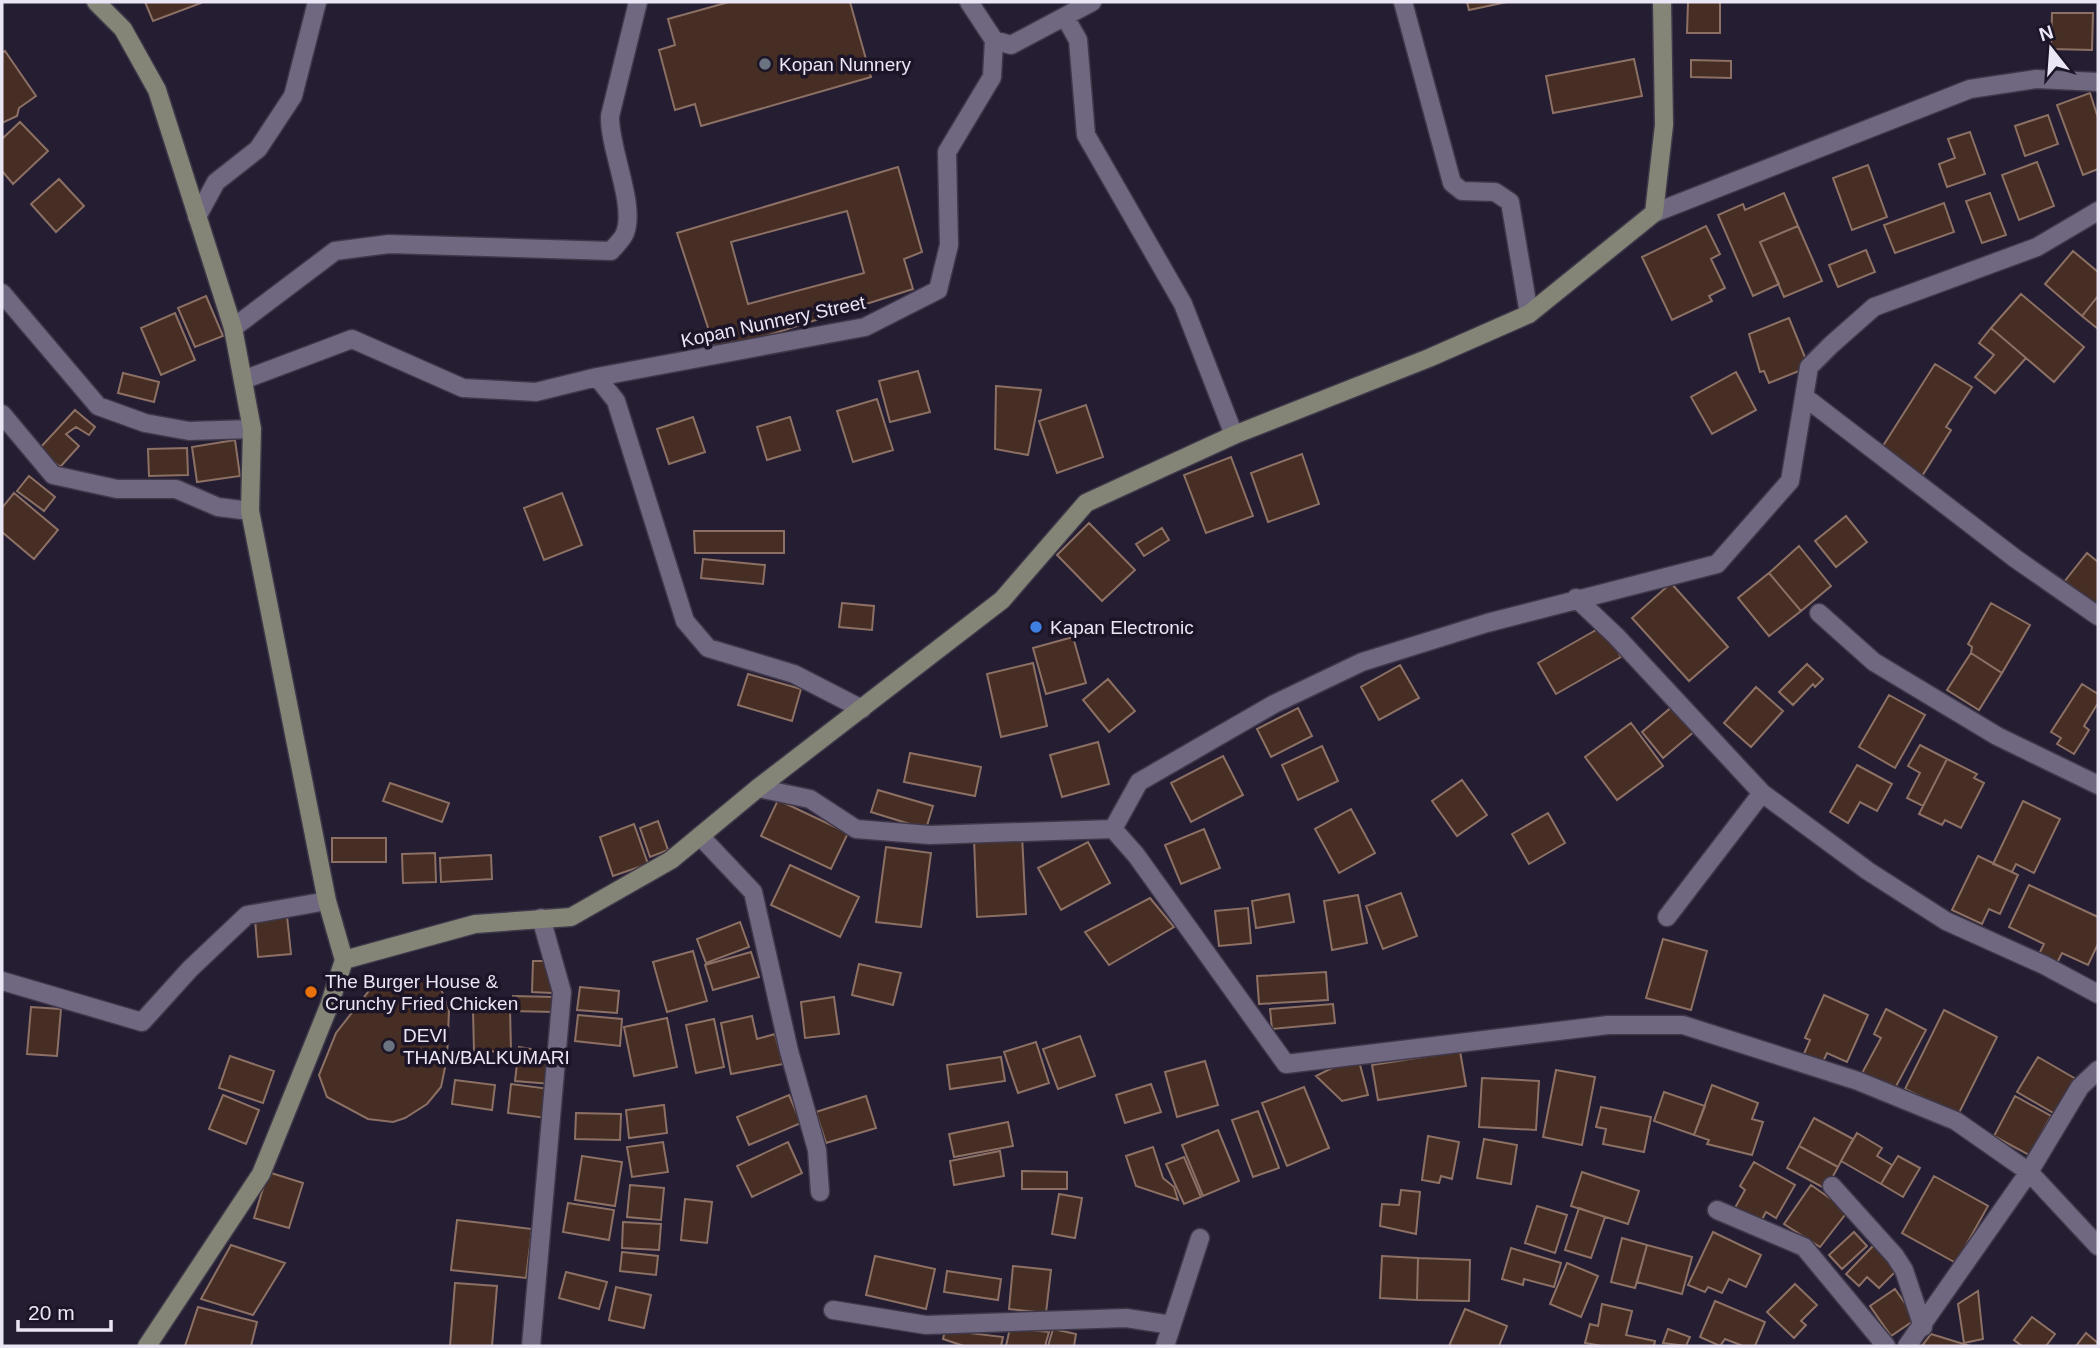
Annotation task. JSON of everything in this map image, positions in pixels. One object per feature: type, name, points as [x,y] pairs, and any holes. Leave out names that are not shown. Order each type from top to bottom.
[{"type":"main road","points":[[96,2],[123,29],[157,90],[233,328],[252,429],[250,510],[327,901],[344,960],[329,1006],[261,1174],[147,1346]]},
{"type":"main road","points":[[344,960],[475,923],[572,917],[671,860],[758,788],[1002,600],[1086,503],[1234,435],[1429,358],[1529,314],[1654,214],[1664,125],[1662,2]]},
{"type":"street","points":[[197,217],[216,182],[258,149],[293,96],[317,2]]},
{"type":"street","points":[[233,328],[335,251],[389,244],[611,251],[625,232],[626,195],[609,136],[610,116],[638,2]]},
{"type":"street","points":[[969,2],[999,43],[1011,46],[1092,2]]},
{"type":"street","points":[[1404,2],[1452,183],[1462,191],[1495,192],[1510,202],[1529,314]]},
{"type":"street","points":[[1065,17],[1078,40],[1086,135],[1182,304],[1234,435]]},
{"type":"street","name":"Kopan Nunnery Street","points":[[243,380],[352,339],[463,388],[536,392],[597,377],[865,327],[938,290],[949,246],[947,152],[992,77],[999,43]]},
{"type":"street","points":[[1654,214],[1970,89],[2036,79],[2098,82]]},
{"type":"street","points":[[1113,828],[1139,782],[1274,704],[1362,662],[1576,598],[1717,564],[1790,481],[1806,398],[1809,367],[1874,307],[2037,247],[2098,211]]},
{"type":"street","points":[[2,293],[98,407],[145,423],[189,431],[252,429]]},
{"type":"street","points":[[597,377],[616,401],[685,621],[708,648],[794,674],[862,709]]},
{"type":"street","points":[[1806,398],[2016,559],[2098,616]]},
{"type":"street","points":[[2,414],[53,475],[117,489],[176,489],[218,507],[250,510]]},
{"type":"street","points":[[1576,598],[1616,636],[1762,793],[1868,871],[1946,921],[2044,965],[2098,994]]},
{"type":"street","points":[[1819,613],[1874,662],[1997,736],[2098,785]]},
{"type":"street","points":[[758,788],[810,799],[856,828],[930,835],[1113,828]]},
{"type":"street","points":[[1667,917],[1762,793]]},
{"type":"street","points":[[1113,828],[1136,855],[1286,1065],[1608,1025],[1684,1025],[1858,1081],[1956,1121],[2029,1172],[2098,1246]]},
{"type":"street","points":[[700,836],[753,892],[789,1051],[817,1150],[820,1192]]},
{"type":"street","points":[[2,981],[142,1022],[190,969],[247,915],[327,901]]},
{"type":"street","points":[[531,1346],[562,992],[541,918]]},
{"type":"street","points":[[1908,1346],[2029,1172],[2080,1087],[2098,1070]]},
{"type":"street","points":[[1832,1186],[1895,1256],[1904,1270],[1923,1327]]},
{"type":"street","points":[[1717,1210],[1804,1247],[1886,1346]]},
{"type":"street","points":[[1165,1346],[1200,1238]]},
{"type":"street","points":[[833,1310],[926,1325],[1126,1318],[1172,1325]]},
{"type":"building","points":[[145,2],[201,2],[201,3],[153,21]]},
{"type":"building","name":"Kopan Nunnery","points":[[729,2],[850,2],[871,77],[701,126],[695,104],[675,110],[659,50],[675,45],[668,19]]},
{"type":"building","points":[[1467,2],[1507,2],[1469,10]]},
{"type":"building","points":[[1688,2],[1720,2],[1720,33],[1687,33]]},
{"type":"building","points":[[2052,13],[2093,13],[2092,50],[2051,49]]},
{"type":"building","points":[[5,51],[36,96],[19,108],[17,116],[2,123],[2,53]]},
{"type":"building","points":[[1634,59],[1642,96],[1553,113],[1546,76]]},
{"type":"building","points":[[1691,60],[1731,61],[1731,78],[1691,77]]},
{"type":"building","points":[[2090,93],[2098,118],[2098,169],[2083,175],[2057,105]]},
{"type":"building","points":[[2048,115],[2058,144],[2025,156],[2015,126]]},
{"type":"building","points":[[20,122],[48,151],[13,184],[2,171],[2,139]]},
{"type":"building","points":[[1970,132],[1985,174],[1947,187],[1939,164],[1955,158],[1948,139]]},
{"type":"building","points":[[2037,162],[2054,206],[2019,220],[2002,175]]},
{"type":"building","points":[[1868,165],[1887,217],[1852,230],[1833,178]]},
{"type":"building","points":[[898,167],[922,252],[904,259],[913,289],[716,352],[677,233]],"holes":[[[847,211],[864,273],[748,304],[731,242]]]},
{"type":"building","points":[[59,179],[84,206],[56,232],[31,204]]},
{"type":"building","points":[[1784,193],[1798,226],[1760,242],[1779,284],[1753,296],[1718,215],[1743,204],[1745,210]]},
{"type":"building","points":[[1990,193],[2006,235],[1982,243],[1966,201]]},
{"type":"building","points":[[1944,203],[1954,232],[1895,253],[1884,225]]},
{"type":"building","points":[[1706,226],[1720,254],[1711,259],[1725,288],[1709,296],[1712,301],[1672,320],[1642,257]]},
{"type":"building","points":[[1798,226],[1822,281],[1784,297],[1760,242]]},
{"type":"building","points":[[1866,250],[1875,272],[1838,287],[1829,265]]},
{"type":"building","points":[[2073,251],[2098,272],[2098,296],[2082,316],[2045,284]]},
{"type":"building","points":[[2021,294],[2084,347],[2054,382],[1991,328]]},
{"type":"building","points":[[206,296],[223,336],[195,347],[178,308]]},
{"type":"building","points":[[2098,296],[2098,329],[2082,316]]},
{"type":"building","points":[[175,313],[195,360],[161,375],[141,328]]},
{"type":"building","points":[[1789,318],[1809,367],[1769,383],[1764,371],[1760,372],[1749,334]]},
{"type":"building","points":[[1991,328],[2026,358],[1995,393],[1975,377],[1994,355],[1979,343]]},
{"type":"building","points":[[1935,364],[1972,387],[1946,427],[1951,430],[1922,476],[1881,449]]},
{"type":"building","points":[[918,371],[930,412],[890,422],[879,381]]},
{"type":"building","points":[[1736,372],[1756,410],[1712,434],[1691,397]]},
{"type":"building","points":[[123,373],[159,382],[154,402],[118,393]]},
{"type":"building","points":[[996,386],[1041,390],[1028,455],[995,449]]},
{"type":"building","points":[[877,399],[893,450],[853,462],[837,411]]},
{"type":"building","points":[[1086,405],[1103,457],[1057,473],[1039,421]]},
{"type":"building","points":[[75,410],[95,427],[89,435],[76,427],[66,434],[79,446],[60,467],[39,449]]},
{"type":"building","points":[[693,417],[705,452],[669,464],[657,429]]},
{"type":"building","points":[[790,417],[800,450],[767,460],[757,427]]},
{"type":"building","points":[[235,440],[240,476],[197,482],[192,447]]},
{"type":"building","points":[[187,448],[188,475],[149,476],[148,449]]},
{"type":"building","points":[[1302,454],[1319,504],[1268,522],[1251,473]]},
{"type":"building","points":[[1231,457],[1253,516],[1206,533],[1184,475]]},
{"type":"building","points":[[29,476],[55,497],[44,511],[17,491]]},
{"type":"building","points":[[14,493],[58,530],[34,559],[2,532],[2,508]]},
{"type":"building","points":[[562,493],[582,545],[544,560],[524,508]]},
{"type":"building","points":[[1846,516],[1867,542],[1836,567],[1815,541]]},
{"type":"building","points":[[1089,523],[1135,570],[1102,601],[1057,555]]},
{"type":"building","points":[[1162,528],[1169,540],[1144,556],[1136,544]]},
{"type":"building","points":[[694,531],[784,531],[784,553],[695,553]]},
{"type":"building","points":[[1799,546],[1831,586],[1801,611],[1769,573]]},
{"type":"building","points":[[2087,553],[2098,562],[2098,609],[2064,582]]},
{"type":"building","points":[[703,559],[765,565],[763,584],[701,578]]},
{"type":"building","points":[[1769,573],[1801,611],[1769,636],[1738,598]]},
{"type":"building","points":[[1671,583],[1728,647],[1689,681],[1632,618]]},
{"type":"building","points":[[842,603],[874,606],[872,630],[839,627]]},
{"type":"building","points":[[1991,603],[2030,625],[2002,673],[1971,653],[1972,647],[1968,644]]},
{"type":"building","points":[[1603,626],[1621,657],[1556,694],[1538,663]]},
{"type":"building","points":[[1073,637],[1086,683],[1046,694],[1033,648]]},
{"type":"building","points":[[1971,653],[2002,673],[1979,710],[1947,690]]},
{"type":"building","points":[[1033,663],[1047,726],[1001,737],[987,674]]},
{"type":"building","points":[[1807,664],[1823,679],[1815,687],[1813,684],[1793,705],[1779,692]]},
{"type":"building","points":[[1400,665],[1419,698],[1379,720],[1361,687]]},
{"type":"building","points":[[748,674],[801,689],[792,721],[738,705]]},
{"type":"building","points":[[1108,679],[1135,711],[1109,732],[1083,700]]},
{"type":"building","points":[[2082,684],[2098,694],[2098,703],[2084,726],[2089,730],[2074,754],[2057,744],[2061,738],[2051,732]]},
{"type":"building","points":[[1756,687],[1783,711],[1751,747],[1724,723]]},
{"type":"building","points":[[1889,695],[1925,715],[1895,768],[1859,747]]},
{"type":"building","points":[[1673,706],[1695,731],[1663,758],[1642,732]]},
{"type":"building","points":[[1298,708],[1312,736],[1271,757],[1257,729]]},
{"type":"building","points":[[1631,723],[1663,766],[1617,800],[1585,757]]},
{"type":"building","points":[[1098,742],[1109,784],[1062,797],[1050,755]]},
{"type":"building","points":[[1920,745],[1947,759],[1923,806],[1907,798],[1920,773],[1908,766]]},
{"type":"building","points":[[1322,746],[1338,781],[1298,800],[1282,765]]},
{"type":"building","points":[[910,753],[981,767],[975,796],[904,782]]},
{"type":"building","points":[[1223,756],[1243,795],[1191,822],[1171,783]]},
{"type":"building","points":[[1947,759],[1977,774],[1974,778],[1984,783],[1961,828],[1945,820],[1942,825],[1919,814]]},
{"type":"building","points":[[1857,765],[1892,784],[1877,811],[1860,802],[1848,823],[1830,812]]},
{"type":"building","points":[[1462,780],[1487,815],[1457,836],[1432,801]]},
{"type":"building","points":[[390,783],[449,803],[442,822],[383,801]]},
{"type":"building","points":[[878,790],[933,806],[926,829],[871,812]]},
{"type":"building","points":[[778,800],[848,833],[831,869],[761,836]]},
{"type":"building","points":[[2023,801],[2060,819],[2034,873],[2016,864],[2012,872],[1993,864]]},
{"type":"building","points":[[1351,809],[1375,853],[1339,873],[1315,829]]},
{"type":"building","points":[[1548,813],[1565,843],[1529,864],[1512,834]]},
{"type":"building","points":[[658,821],[668,850],[650,857],[640,828]]},
{"type":"building","points":[[634,824],[648,864],[613,876],[600,837]]},
{"type":"building","points":[[1204,829],[1220,868],[1181,884],[1165,845]]},
{"type":"building","points":[[1022,835],[1026,914],[977,917],[974,838]]},
{"type":"building","points":[[332,838],[386,838],[386,862],[332,862]]},
{"type":"building","points":[[1088,842],[1110,883],[1061,910],[1038,868]]},
{"type":"building","points":[[886,847],[931,853],[921,927],[876,922]]},
{"type":"building","points":[[435,853],[436,882],[403,883],[402,854]]},
{"type":"building","points":[[491,855],[492,879],[441,882],[440,858]]},
{"type":"building","points":[[1978,856],[2018,875],[2000,914],[1989,909],[1982,924],[1952,910]]},
{"type":"building","points":[[790,865],[859,897],[840,937],[771,905]]},
{"type":"building","points":[[2029,885],[2098,917],[2098,944],[2088,965],[2062,953],[2057,963],[2039,954],[2044,944],[2009,927]]},
{"type":"building","points":[[1401,893],[1417,936],[1383,949],[1366,906]]},
{"type":"building","points":[[1289,894],[1294,922],[1256,928],[1252,901]]},
{"type":"building","points":[[1358,895],[1367,943],[1332,950],[1324,901]]},
{"type":"building","points":[[1150,898],[1174,927],[1109,965],[1085,932]]},
{"type":"building","points":[[1248,908],[1251,943],[1219,946],[1215,911]]},
{"type":"building","points":[[287,916],[291,954],[258,957],[255,919]]},
{"type":"building","points":[[740,922],[749,947],[706,963],[697,939]]},
{"type":"building","points":[[1663,939],[1707,951],[1691,1010],[1646,998]]},
{"type":"building","points":[[693,951],[707,1001],[667,1012],[653,962]]},
{"type":"building","points":[[751,952],[759,977],[713,990],[705,965]]},
{"type":"building","points":[[533,961],[553,961],[552,993],[532,992]]},
{"type":"building","points":[[859,964],[901,973],[893,1005],[852,995]]},
{"type":"building","points":[[1326,972],[1328,1000],[1259,1004],[1257,976]]},
{"type":"building","name":"DEVI THAN/BALKUMARI","points":[[418,976],[441,989],[449,1010],[447,1058],[441,1087],[427,1104],[405,1118],[393,1122],[368,1119],[327,1097],[319,1075],[336,1033],[372,987]]},
{"type":"building","points":[[580,987],[619,991],[617,1013],[577,1010]]},
{"type":"building","points":[[1824,995],[1868,1015],[1847,1062],[1827,1053],[1822,1064],[1803,1056],[1810,1040],[1805,1038]]},
{"type":"building","points":[[513,996],[554,997],[554,1012],[512,1011]]},
{"type":"building","points":[[834,997],[839,1034],[805,1038],[801,1002]]},
{"type":"building","points":[[1333,1004],[1335,1023],[1272,1029],[1270,1009]]},
{"type":"building","points":[[31,1007],[61,1009],[57,1056],[27,1054]]},
{"type":"building","points":[[510,1009],[511,1051],[474,1052],[473,1010]]},
{"type":"building","points":[[1886,1009],[1926,1030],[1893,1092],[1861,1075],[1881,1038],[1874,1034]]},
{"type":"building","points":[[1944,1010],[1997,1037],[1958,1115],[1905,1089]]},
{"type":"building","points":[[578,1015],[622,1019],[620,1046],[575,1041]]},
{"type":"building","points":[[752,1016],[757,1039],[775,1034],[783,1064],[731,1074],[721,1023]]},
{"type":"building","points":[[667,1018],[677,1067],[634,1076],[624,1027]]},
{"type":"building","points":[[714,1019],[724,1067],[696,1073],[686,1025]]},
{"type":"building","points":[[1080,1036],[1095,1076],[1058,1089],[1043,1049]]},
{"type":"building","points":[[1036,1042],[1049,1083],[1018,1093],[1004,1052]]},
{"type":"building","points":[[519,1047],[537,1050],[536,1061],[553,1059],[551,1084],[515,1081]]},
{"type":"building","points":[[1460,1051],[1466,1086],[1378,1100],[1372,1065]]},
{"type":"building","points":[[230,1056],[274,1071],[263,1103],[219,1088]]},
{"type":"building","points":[[1001,1057],[1005,1081],[950,1089],[947,1065]]},
{"type":"building","points":[[2038,1057],[2076,1079],[2055,1114],[2017,1092]]},
{"type":"building","points":[[1205,1061],[1218,1105],[1177,1117],[1165,1072]]},
{"type":"building","points":[[1359,1061],[1368,1095],[1342,1101],[1316,1076],[1334,1067]]},
{"type":"building","points":[[1556,1070],[1595,1077],[1582,1145],[1543,1137]]},
{"type":"building","points":[[1482,1078],[1539,1081],[1536,1130],[1479,1127]]},
{"type":"building","points":[[455,1080],[495,1085],[492,1110],[452,1104]]},
{"type":"building","points":[[511,1084],[550,1089],[546,1118],[508,1113]]},
{"type":"building","points":[[1151,1084],[1161,1112],[1125,1123],[1116,1095]]},
{"type":"building","points":[[1712,1085],[1758,1103],[1752,1119],[1763,1122],[1752,1155],[1707,1144],[1709,1140],[1694,1135]]},
{"type":"building","points":[[1304,1087],[1329,1148],[1287,1166],[1262,1103]]},
{"type":"building","points":[[1664,1092],[1705,1106],[1694,1135],[1654,1121]]},
{"type":"building","points":[[223,1095],[259,1110],[246,1144],[209,1129]]},
{"type":"building","points":[[789,1095],[801,1123],[749,1145],[737,1117]]},
{"type":"building","points":[[866,1096],[876,1128],[826,1143],[816,1112]]},
{"type":"building","points":[[2015,1096],[2051,1116],[2029,1155],[1994,1136]]},
{"type":"building","points":[[664,1105],[667,1133],[629,1138],[626,1110]]},
{"type":"building","points":[[1601,1107],[1651,1117],[1644,1152],[1603,1144],[1606,1129],[1596,1127]]},
{"type":"building","points":[[1258,1111],[1279,1168],[1253,1177],[1232,1120]]},
{"type":"building","points":[[576,1113],[621,1114],[620,1140],[575,1139]]},
{"type":"building","points":[[1814,1118],[1853,1139],[1838,1167],[1799,1146]]},
{"type":"building","points":[[1008,1122],[1013,1146],[954,1157],[949,1134]]},
{"type":"building","points":[[1218,1130],[1239,1181],[1203,1196],[1182,1145]]},
{"type":"building","points":[[1857,1133],[1882,1148],[1877,1156],[1892,1165],[1881,1184],[1841,1161]]},
{"type":"building","points":[[1428,1136],[1459,1142],[1452,1179],[1441,1176],[1439,1183],[1422,1180]]},
{"type":"building","points":[[1484,1139],[1517,1145],[1511,1184],[1477,1178]]},
{"type":"building","points":[[663,1142],[668,1172],[632,1177],[627,1147]]},
{"type":"building","points":[[788,1142],[802,1173],[752,1197],[737,1166]]},
{"type":"building","points":[[1799,1146],[1838,1167],[1826,1189],[1787,1168]]},
{"type":"building","points":[[1153,1147],[1163,1178],[1174,1187],[1178,1200],[1136,1186],[1126,1156]]},
{"type":"building","points":[[1000,1151],[1004,1176],[954,1185],[950,1161]]},
{"type":"building","points":[[582,1156],[622,1162],[615,1206],[575,1200]]},
{"type":"building","points":[[1898,1156],[1920,1168],[1903,1197],[1881,1184]]},
{"type":"building","points":[[1184,1157],[1201,1197],[1184,1204],[1166,1164]]},
{"type":"building","points":[[1754,1162],[1795,1185],[1776,1218],[1766,1212],[1758,1227],[1732,1213],[1745,1190],[1740,1186]]},
{"type":"building","points":[[1022,1171],[1067,1172],[1067,1189],[1022,1189]]},
{"type":"building","points":[[268,1172],[303,1183],[289,1228],[254,1218]]},
{"type":"building","points":[[1582,1172],[1639,1191],[1628,1224],[1571,1206]]},
{"type":"building","points":[[1934,1176],[1988,1206],[1956,1263],[1902,1233]]},
{"type":"building","points":[[630,1185],[664,1188],[661,1220],[627,1217]]},
{"type":"building","points":[[1811,1185],[1848,1211],[1820,1247],[1784,1224]]},
{"type":"building","points":[[1401,1190],[1420,1192],[1416,1234],[1380,1226],[1382,1204],[1399,1205]]},
{"type":"building","points":[[1059,1194],[1082,1198],[1075,1238],[1052,1234]]},
{"type":"building","points":[[685,1199],[712,1202],[707,1243],[681,1240]]},
{"type":"building","points":[[568,1203],[614,1210],[609,1240],[563,1232]]},
{"type":"building","points":[[1537,1206],[1567,1215],[1555,1253],[1525,1243]]},
{"type":"building","points":[[1579,1208],[1605,1217],[1591,1258],[1565,1250]]},
{"type":"building","points":[[457,1220],[532,1229],[526,1278],[451,1270]]},
{"type":"building","points":[[623,1222],[661,1224],[659,1250],[622,1248]]},
{"type":"building","points":[[1713,1232],[1761,1255],[1746,1287],[1729,1279],[1722,1293],[1708,1287],[1705,1292],[1688,1285]]},
{"type":"building","points":[[1854,1232],[1867,1246],[1842,1269],[1829,1255]]},
{"type":"building","points":[[1622,1238],[1647,1245],[1635,1288],[1611,1282]]},
{"type":"building","points":[[231,1245],[285,1263],[253,1315],[201,1299]]},
{"type":"building","points":[[1647,1245],[1692,1257],[1682,1294],[1637,1282]]},
{"type":"building","points":[[1874,1245],[1899,1268],[1879,1288],[1867,1277],[1859,1286],[1846,1274]]},
{"type":"building","points":[[1511,1248],[1561,1263],[1554,1287],[1524,1279],[1523,1285],[1502,1279]]},
{"type":"building","points":[[622,1252],[658,1256],[656,1275],[620,1271]]},
{"type":"building","points":[[875,1256],[935,1269],[926,1309],[866,1295]]},
{"type":"building","points":[[1382,1256],[1418,1258],[1417,1300],[1380,1298]]},
{"type":"building","points":[[1418,1258],[1470,1260],[1469,1301],[1417,1300]]},
{"type":"building","points":[[1567,1263],[1598,1276],[1581,1317],[1550,1304]]},
{"type":"building","points":[[1013,1266],[1051,1270],[1046,1313],[1009,1309]]},
{"type":"building","points":[[947,1271],[1001,1279],[998,1300],[944,1292]]},
{"type":"building","points":[[566,1272],[607,1282],[599,1309],[559,1298]]},
{"type":"building","points":[[455,1283],[497,1286],[492,1346],[450,1346]]},
{"type":"building","points":[[1795,1284],[1817,1305],[1801,1321],[1806,1325],[1794,1338],[1767,1312]]},
{"type":"building","points":[[616,1287],[651,1295],[644,1328],[609,1320]]},
{"type":"building","points":[[1895,1289],[1916,1319],[1891,1336],[1870,1306]]},
{"type":"building","points":[[1978,1291],[1983,1339],[1964,1343],[1958,1304]]},
{"type":"building","points":[[1715,1301],[1765,1322],[1755,1346],[1743,1346],[1725,1339],[1720,1346],[1700,1337]]},
{"type":"building","points":[[1602,1304],[1632,1311],[1626,1335],[1655,1341],[1654,1346],[1602,1346],[1585,1343],[1590,1324],[1598,1326]]},
{"type":"building","points":[[198,1307],[257,1322],[251,1346],[185,1346]]},
{"type":"building","points":[[1465,1309],[1507,1326],[1499,1346],[1449,1346]]},
{"type":"building","points":[[2032,1317],[2055,1334],[2046,1346],[2022,1346],[2014,1340]]},
{"type":"building","points":[[1010,1328],[1049,1332],[1045,1346],[1006,1346]]},
{"type":"building","points":[[1053,1329],[1076,1334],[1074,1346],[1048,1346]]},
{"type":"building","points":[[1668,1329],[1690,1337],[1686,1346],[1663,1343]]},
{"type":"building","points":[[945,1330],[1003,1337],[1001,1346],[964,1346],[943,1339]]},
{"type":"building","points":[[2086,1333],[2098,1343],[2098,1346],[2076,1346]]},
{"type":"building","points":[[1931,1334],[1970,1346],[1922,1346]]},
{"type":"place","name":"Kopan Nunnery","points":[[765,64]]},
{"type":"place","name":"Kapan Electronic","points":[[1036,627]]},
{"type":"place","name":"The Burger House & Crunchy Fried Chicken","points":[[311,992]]},
{"type":"place","name":"DEVI THAN/BALKUMARI","points":[[389,1046]]}]
